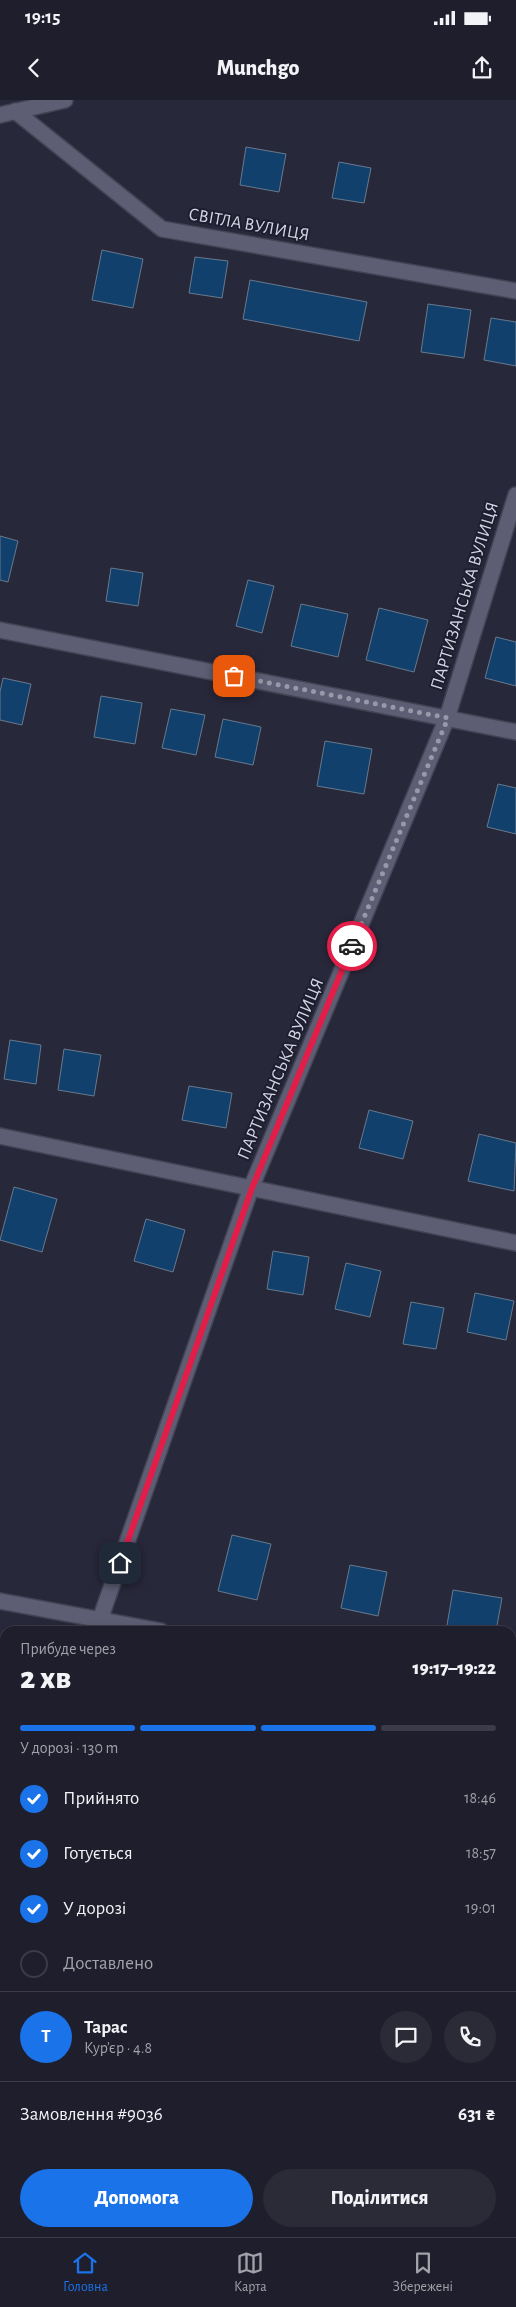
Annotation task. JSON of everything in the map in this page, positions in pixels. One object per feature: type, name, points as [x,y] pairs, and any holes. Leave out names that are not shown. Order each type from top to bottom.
[{"type":"street","points":[[0,115],[65,100]]},
{"type":"street","name":"СВІТЛА ВУЛИЦЯ","points":[[15,111],[162,229],[516,291]]},
{"type":"street","name":"ПАРТИЗАНСЬКА ВУЛИЦЯ","points":[[98,1625],[252,1188],[448,718],[516,495]]},
{"type":"street","points":[[0,630],[516,732]]},
{"type":"street","points":[[0,1136],[516,1243]]},
{"type":"street","points":[[0,1601],[98,1625]]},
{"type":"building","points":[[246,147],[286,154],[279,192],[240,185]]},
{"type":"building","points":[[339,162],[371,168],[364,203],[332,198]]},
{"type":"building","points":[[102,250],[143,259],[133,308],[92,300]]},
{"type":"building","points":[[195,257],[228,261],[222,298],[189,293]]},
{"type":"building","points":[[250,280],[367,302],[359,341],[243,319]]},
{"type":"building","points":[[428,304],[471,310],[464,358],[421,352]]},
{"type":"building","points":[[491,318],[516,322],[516,366],[484,360]]},
{"type":"building","points":[[0,536],[18,541],[8,582],[0,580]]},
{"type":"building","points":[[111,568],[143,573],[138,606],[106,601]]},
{"type":"building","points":[[248,580],[274,586],[262,633],[236,626]]},
{"type":"building","points":[[301,604],[348,614],[338,657],[291,646]]},
{"type":"building","points":[[379,608],[428,620],[414,672],[366,660]]},
{"type":"building","points":[[496,637],[516,642],[516,686],[485,678]]},
{"type":"building","points":[[3,678],[31,684],[22,725],[0,720],[0,692]]},
{"type":"building","points":[[101,696],[142,703],[135,744],[94,737]]},
{"type":"building","points":[[171,709],[205,715],[196,755],[162,748]]},
{"type":"building","points":[[223,719],[261,727],[253,765],[215,757]]},
{"type":"building","points":[[325,741],[372,749],[364,794],[317,786]]},
{"type":"building","points":[[498,784],[516,788],[516,834],[487,827]]},
{"type":"building","points":[[10,1040],[41,1045],[36,1084],[4,1079]]},
{"type":"building","points":[[64,1049],[101,1055],[94,1096],[58,1090]]},
{"type":"building","points":[[189,1086],[232,1093],[226,1128],[182,1120]]},
{"type":"building","points":[[369,1110],[413,1121],[403,1159],[359,1148]]},
{"type":"building","points":[[479,1134],[516,1143],[514,1191],[468,1181]]},
{"type":"building","points":[[14,1187],[57,1199],[42,1252],[0,1240]]},
{"type":"building","points":[[146,1219],[185,1230],[173,1272],[134,1261]]},
{"type":"building","points":[[273,1251],[309,1257],[303,1295],[267,1289]]},
{"type":"building","points":[[346,1263],[381,1271],[370,1317],[335,1309]]},
{"type":"building","points":[[475,1293],[514,1301],[506,1340],[467,1332]]},
{"type":"building","points":[[411,1302],[444,1308],[436,1349],[403,1344]]},
{"type":"building","points":[[232,1535],[271,1544],[257,1600],[218,1591]]},
{"type":"building","points":[[350,1565],[387,1572],[378,1616],[341,1608]]},
{"type":"building","points":[[453,1590],[502,1598],[497,1626],[447,1626]]},
{"type":"way so far","points":[[234,676],[448,718],[352,946]]},
{"type":"route","points":[[120,1563],[252,1188],[352,946]]}]
